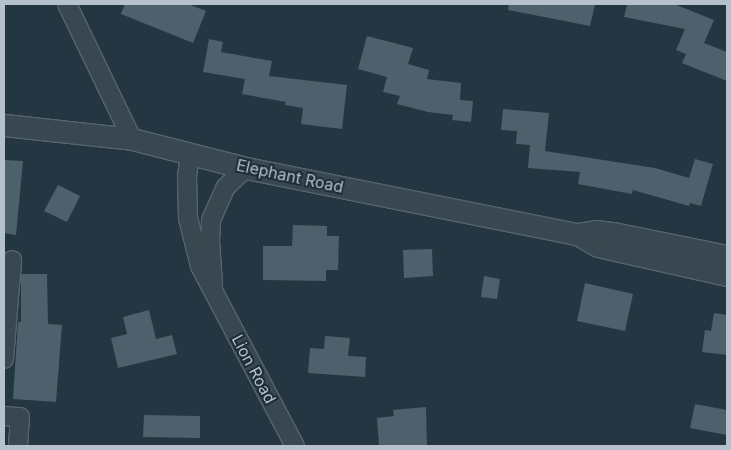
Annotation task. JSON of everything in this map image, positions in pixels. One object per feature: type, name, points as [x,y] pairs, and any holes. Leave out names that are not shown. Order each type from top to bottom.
[{"type":"street","points":[[67,4],[124,118],[132,139]]},
{"type":"street","name":"Elephant Road","points":[[4,126],[132,139],[246,168],[577,234],[596,231],[635,246],[727,275]]},
{"type":"street","name":"Lion Road","points":[[190,155],[187,176],[189,231],[200,266],[295,446]]},
{"type":"street","name":"Lion Road","points":[[213,292],[210,241],[211,220],[226,186],[246,168]]},
{"type":"street","name":"Elephant Road","points":[[635,246],[727,256]]},
{"type":"street","points":[[4,359],[6,297],[12,260]]},
{"type":"street","points":[[4,416],[20,417],[18,446]]},
{"type":"building","points":[[125,4],[188,4],[206,11],[193,43],[121,14]]},
{"type":"building","points":[[509,4],[595,4],[590,26],[508,10]]},
{"type":"building","points":[[627,4],[674,4],[714,20],[704,43],[727,52],[727,81],[682,63],[686,54],[676,50],[685,29],[624,17]]},
{"type":"building","points":[[367,36],[413,48],[408,64],[429,70],[427,79],[461,83],[460,100],[473,101],[471,122],[452,120],[453,115],[428,112],[397,104],[400,96],[383,92],[387,77],[358,69]]},
{"type":"building","points":[[209,39],[223,42],[221,52],[272,61],[269,76],[347,85],[342,129],[301,124],[303,108],[285,105],[286,102],[242,94],[245,79],[203,72]]},
{"type":"building","points":[[503,109],[549,113],[545,151],[655,168],[689,178],[695,159],[713,164],[701,206],[690,203],[689,206],[633,190],[632,194],[578,184],[580,172],[528,168],[530,145],[516,144],[517,131],[501,130]]},
{"type":"building","points":[[4,160],[23,161],[16,235],[4,233]]},
{"type":"building","points":[[58,185],[80,196],[67,222],[44,211]]},
{"type":"building","points":[[293,225],[327,226],[327,236],[339,236],[338,270],[326,270],[326,281],[263,280],[263,246],[292,246]]},
{"type":"building","points":[[432,249],[433,276],[404,278],[403,250]]},
{"type":"building","points":[[21,274],[47,274],[48,324],[62,325],[56,402],[13,399],[18,322],[21,322]]},
{"type":"building","points":[[484,276],[500,279],[497,299],[481,297]]},
{"type":"building","points":[[585,283],[633,294],[625,331],[577,321]]},
{"type":"building","points":[[149,310],[156,339],[172,335],[177,354],[118,368],[111,338],[127,334],[123,317]]},
{"type":"building","points":[[714,313],[727,315],[727,355],[702,352],[705,330],[711,331]]},
{"type":"building","points":[[325,336],[350,338],[348,356],[366,357],[365,377],[308,373],[310,348],[324,349]]},
{"type":"building","points":[[695,404],[727,410],[727,435],[690,428]]},
{"type":"building","points":[[426,407],[427,446],[379,446],[377,418],[394,416],[393,410]]},
{"type":"building","points":[[144,415],[200,416],[200,438],[143,437]]}]
